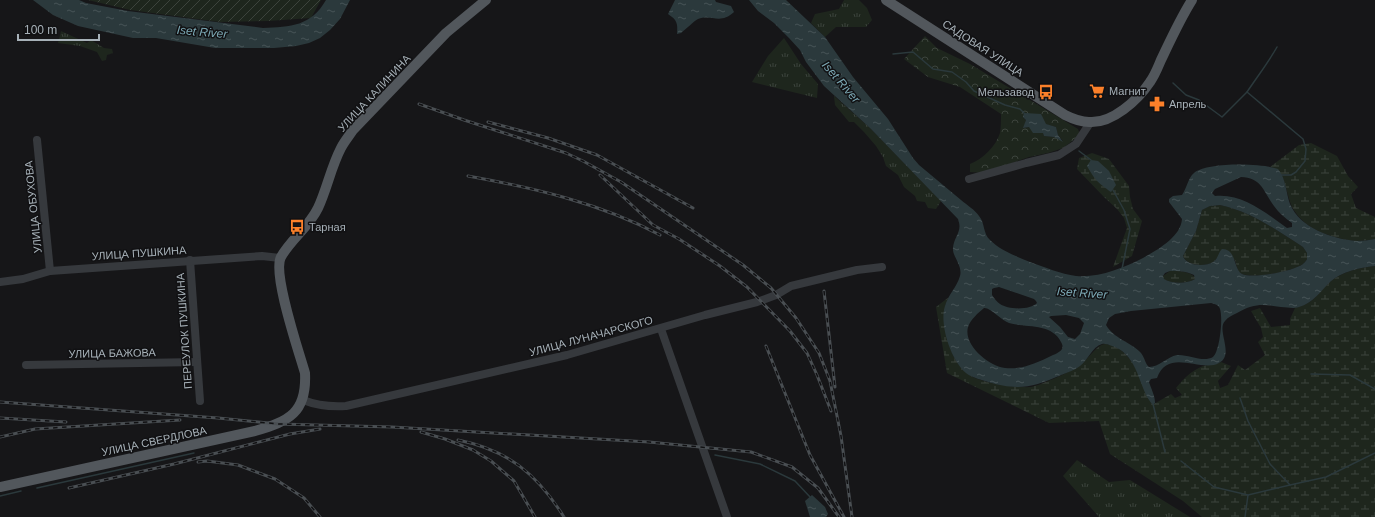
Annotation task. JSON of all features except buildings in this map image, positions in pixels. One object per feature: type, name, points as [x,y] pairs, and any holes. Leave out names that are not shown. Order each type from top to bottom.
[{"type":"main road","name":"УЛИЦА КАЛИНИНА","points":[[280,258],[308,225],[318,209],[331,169],[341,147],[353,130],[446,33],[486,0]]},
{"type":"main road","name":"САДОВАЯ УЛИЦА","points":[[886,0],[1065,115],[1078,121],[1090,123]]},
{"type":"main road","points":[[1090,123],[1107,119],[1122,111],[1137,98],[1151,81],[1183,14],[1192,0]]},
{"type":"main road","points":[[280,258],[279,268],[282,288],[305,373],[306,387],[303,400]]},
{"type":"main road","name":"УЛИЦА СВЕРДЛОВА","points":[[0,487],[255,431],[278,424],[291,416],[303,400]]},
{"type":"street","points":[[969,179],[1059,155],[1076,144],[1090,123]]},
{"type":"street","name":"УЛИЦА ОБУХОВА","points":[[37,140],[50,271]]},
{"type":"street","name":"УЛИЦА ПУШКИНА","points":[[0,282],[23,279],[50,271],[190,260],[262,256],[280,258]]},
{"type":"street","name":"ПЕРЕУЛОК ПУШКИНА","points":[[190,260],[200,401]]},
{"type":"street","name":"УЛИЦА ЛУНАЧАРСКОГО","points":[[303,400],[317,406],[346,406],[567,355],[705,315],[757,302],[791,286],[857,270],[882,267]]},
{"type":"street","points":[[661,329],[727,517]]},
{"type":"street","name":"УЛИЦА БАЖОВА","points":[[26,365],[198,362]]},
{"type":"green space","points":[[88,0],[321,0],[311,18],[220,22],[130,10]]},
{"type":"green space","points":[[844,0],[859,0],[867,8],[872,20],[866,27],[836,27],[825,37],[811,23],[815,14],[839,9]]},
{"type":"green space","points":[[61,31],[87,43],[91,40],[104,48],[112,49],[113,53],[107,55],[106,60],[102,61],[97,52],[80,46],[58,43]]},
{"type":"green space","points":[[925,36],[937,48],[970,64],[1078,129],[1080,135],[1063,148],[1029,157],[984,173],[970,172],[970,164],[980,159],[988,152],[998,138],[1000,133],[1001,114],[960,87],[928,77],[904,59]],"holes":[[[1023,118],[1056,127],[1058,135],[1063,141],[1054,137],[1044,136],[1043,133],[1029,127],[1024,128],[1026,120]]]},
{"type":"green space","points":[[784,38],[801,64],[818,84],[817,98],[752,82],[768,56]]},
{"type":"green space","points":[[834,96],[871,129],[941,201],[936,209],[928,208],[925,202],[917,201],[915,196],[904,187],[898,175],[886,166],[883,157],[876,146],[854,122],[849,122],[835,105]]},
{"type":"green space","points":[[1311,143],[1337,156],[1348,176],[1358,187],[1351,194],[1356,208],[1375,217],[1375,239],[1356,241],[1331,236],[1308,225],[1296,213],[1282,177],[1278,171],[1270,167],[1299,145]]},
{"type":"green space","points":[[1092,153],[1109,159],[1129,186],[1133,209],[1142,221],[1132,256],[1113,267],[1127,228],[1124,218],[1117,209],[1077,169],[1079,158]]},
{"type":"green space","points":[[1220,205],[1243,212],[1283,234],[1303,247],[1307,253],[1307,260],[1298,267],[1281,272],[1252,276],[1244,275],[1239,272],[1235,260],[1218,257],[1214,262],[1206,265],[1196,265],[1188,262],[1183,256],[1196,231],[1202,210],[1210,206]]},
{"type":"green space","points":[[1375,266],[1375,517],[1202,517],[1183,501],[1110,454],[1099,421],[1049,423],[947,373],[936,307],[949,297],[945,305],[945,316],[951,351],[961,367],[976,379],[1017,387],[1035,386],[1076,368],[1095,350],[1106,344],[1123,352],[1130,359],[1152,404],[1171,394],[1175,398],[1182,395],[1176,388],[1188,375],[1203,366],[1221,362],[1231,366],[1218,381],[1220,388],[1228,385],[1238,365],[1245,370],[1265,355],[1258,342],[1263,337],[1261,328],[1251,311],[1260,308],[1271,327],[1290,325],[1290,319],[1295,308],[1308,303],[1316,297],[1331,281],[1352,270]]},
{"type":"green space","points":[[1170,271],[1186,272],[1195,277],[1195,279],[1188,282],[1179,283],[1163,279],[1163,276]]},
{"type":"green space","points":[[1077,460],[1109,482],[1130,480],[1190,517],[1099,517],[1063,476]]},
{"type":"water","name":"Iset River","points":[[33,0],[79,0],[86,3],[128,11],[263,28],[291,26],[307,20],[320,9],[326,0],[350,0],[340,19],[330,30],[320,38],[309,43],[274,48],[215,48],[156,38],[133,38],[78,26],[53,15]]},
{"type":"water","points":[[675,0],[715,0],[716,2],[731,6],[734,12],[729,16],[720,19],[698,19],[681,33],[677,34],[676,22],[668,14]]},
{"type":"water","name":"Iset River","points":[[749,0],[786,0],[825,37],[853,77],[888,119],[919,165],[975,212],[981,219],[988,238],[994,244],[1009,253],[1030,262],[1070,275],[1085,276],[1111,272],[1143,258],[1161,247],[1173,237],[1181,226],[1182,219],[1169,202],[1169,199],[1173,196],[1182,195],[1194,173],[1201,169],[1222,165],[1248,165],[1278,169],[1284,181],[1290,204],[1301,220],[1309,226],[1327,235],[1347,240],[1359,241],[1375,239],[1375,266],[1357,269],[1340,275],[1330,282],[1312,300],[1299,307],[1293,308],[1259,305],[1249,307],[1231,316],[1223,325],[1226,349],[1223,359],[1219,363],[1212,365],[1177,362],[1169,364],[1162,369],[1157,378],[1151,379],[1149,382],[1155,400],[1153,405],[1148,399],[1131,361],[1119,349],[1106,344],[1102,344],[1095,348],[1076,369],[1041,383],[1024,387],[1016,387],[997,384],[973,377],[966,373],[951,351],[945,332],[944,322],[946,302],[957,284],[961,272],[953,251],[959,231],[958,219],[871,129],[824,86],[806,62],[800,50],[774,23],[758,11]],"holes":[[[1241,177],[1253,180],[1261,186],[1278,211],[1292,223],[1292,227],[1287,228],[1262,210],[1244,201],[1225,196],[1215,196],[1212,193],[1215,189]],[[1220,205],[1243,212],[1273,228],[1303,247],[1307,253],[1307,260],[1298,267],[1273,274],[1255,276],[1242,274],[1237,268],[1230,252],[1222,249],[1216,259],[1210,264],[1192,264],[1183,256],[1196,231],[1202,210],[1210,206]],[[1170,271],[1179,271],[1194,275],[1195,279],[1184,283],[1175,283],[1167,281],[1163,276],[1165,273]],[[999,287],[1034,299],[1037,303],[1025,308],[1004,306],[1000,304],[992,295],[992,289]],[[1211,303],[1215,304],[1219,307],[1221,317],[1218,348],[1213,357],[1209,359],[1177,355],[1153,367],[1149,367],[1137,349],[1109,330],[1106,325],[1109,318],[1115,314],[1131,311]],[[986,308],[1009,323],[1045,329],[1057,336],[1063,347],[1056,354],[1029,365],[1017,368],[1005,368],[999,366],[985,359],[969,341],[967,334],[969,324],[979,312]],[[1066,315],[1079,318],[1084,323],[1080,334],[1075,339],[1068,337],[1049,317]]]},
{"type":"water","points":[[1024,113],[1041,114],[1046,124],[1056,127],[1058,135],[1063,142],[1054,137],[1044,136],[1043,133],[1033,133],[1029,127],[1023,128],[1026,120],[1023,117]]},
{"type":"water","points":[[1091,160],[1098,161],[1109,171],[1116,185],[1111,192],[1097,181],[1090,171],[1087,166]]},
{"type":"water","points":[[812,495],[825,507],[828,514],[826,517],[810,517],[805,501]]},
{"type":"waterway","points":[[1247,92],[1277,47]]},
{"type":"waterway","points":[[893,54],[913,52],[933,69],[952,72],[966,82],[974,91],[1005,105],[1020,109],[1024,113]]},
{"type":"waterway","points":[[1173,83],[1186,95],[1199,100],[1222,117],[1247,92],[1303,139],[1306,149],[1305,161],[1296,172],[1291,175],[1280,175]]},
{"type":"waterway","points":[[1079,151],[1091,160]]},
{"type":"waterway","points":[[1113,190],[1124,210],[1130,229],[1122,269]]},
{"type":"waterway","points":[[1311,374],[1350,375],[1375,389]]},
{"type":"waterway","points":[[1240,398],[1248,421],[1270,464],[1290,485],[1326,477],[1375,453]]},
{"type":"waterway","points":[[1153,404],[1165,452]]},
{"type":"waterway","points":[[37,488],[194,453]]},
{"type":"waterway","points":[[715,455],[760,464],[795,481],[811,498]]},
{"type":"waterway","points":[[1181,461],[1214,487],[1248,495],[1290,485]]},
{"type":"waterway","points":[[0,496],[21,491]]},
{"type":"waterway","points":[[1245,517],[1248,495]]},
{"type":"railway","points":[[419,104],[566,153],[583,161],[621,182],[743,265],[771,288],[796,318],[819,353],[830,381],[841,436],[852,517]]},
{"type":"railway","points":[[488,122],[548,138],[597,155],[693,208]]},
{"type":"railway","points":[[600,175],[653,225],[679,239],[720,266],[747,287],[790,331],[807,353],[831,411]]},
{"type":"railway","points":[[468,176],[517,186],[590,205],[660,235]]},
{"type":"railway","points":[[824,291],[835,387]]},
{"type":"railway","points":[[766,346],[810,455],[844,517]]},
{"type":"railway","points":[[0,402],[218,418],[278,424],[392,427],[649,442],[751,452],[792,467],[818,488],[839,517]]},
{"type":"railway","points":[[0,418],[66,422]]},
{"type":"railway","points":[[0,437],[35,429],[180,420]]},
{"type":"railway","points":[[69,488],[174,464],[290,434],[320,429]]},
{"type":"railway","points":[[421,432],[445,439],[473,450],[491,461],[514,481],[535,517]]},
{"type":"railway","points":[[458,440],[476,444],[492,450],[520,466],[543,488],[564,517]]},
{"type":"railway","points":[[198,462],[207,461],[238,465],[275,479],[304,498],[320,517]]},
{"type":"place","name":"Магнит","points":[[1097,91]]},
{"type":"place","name":"Мельзавод","points":[[1046,92]]},
{"type":"place","name":"Апрель","points":[[1157,104]]},
{"type":"place","name":"Тарная","points":[[297,227]]}]
